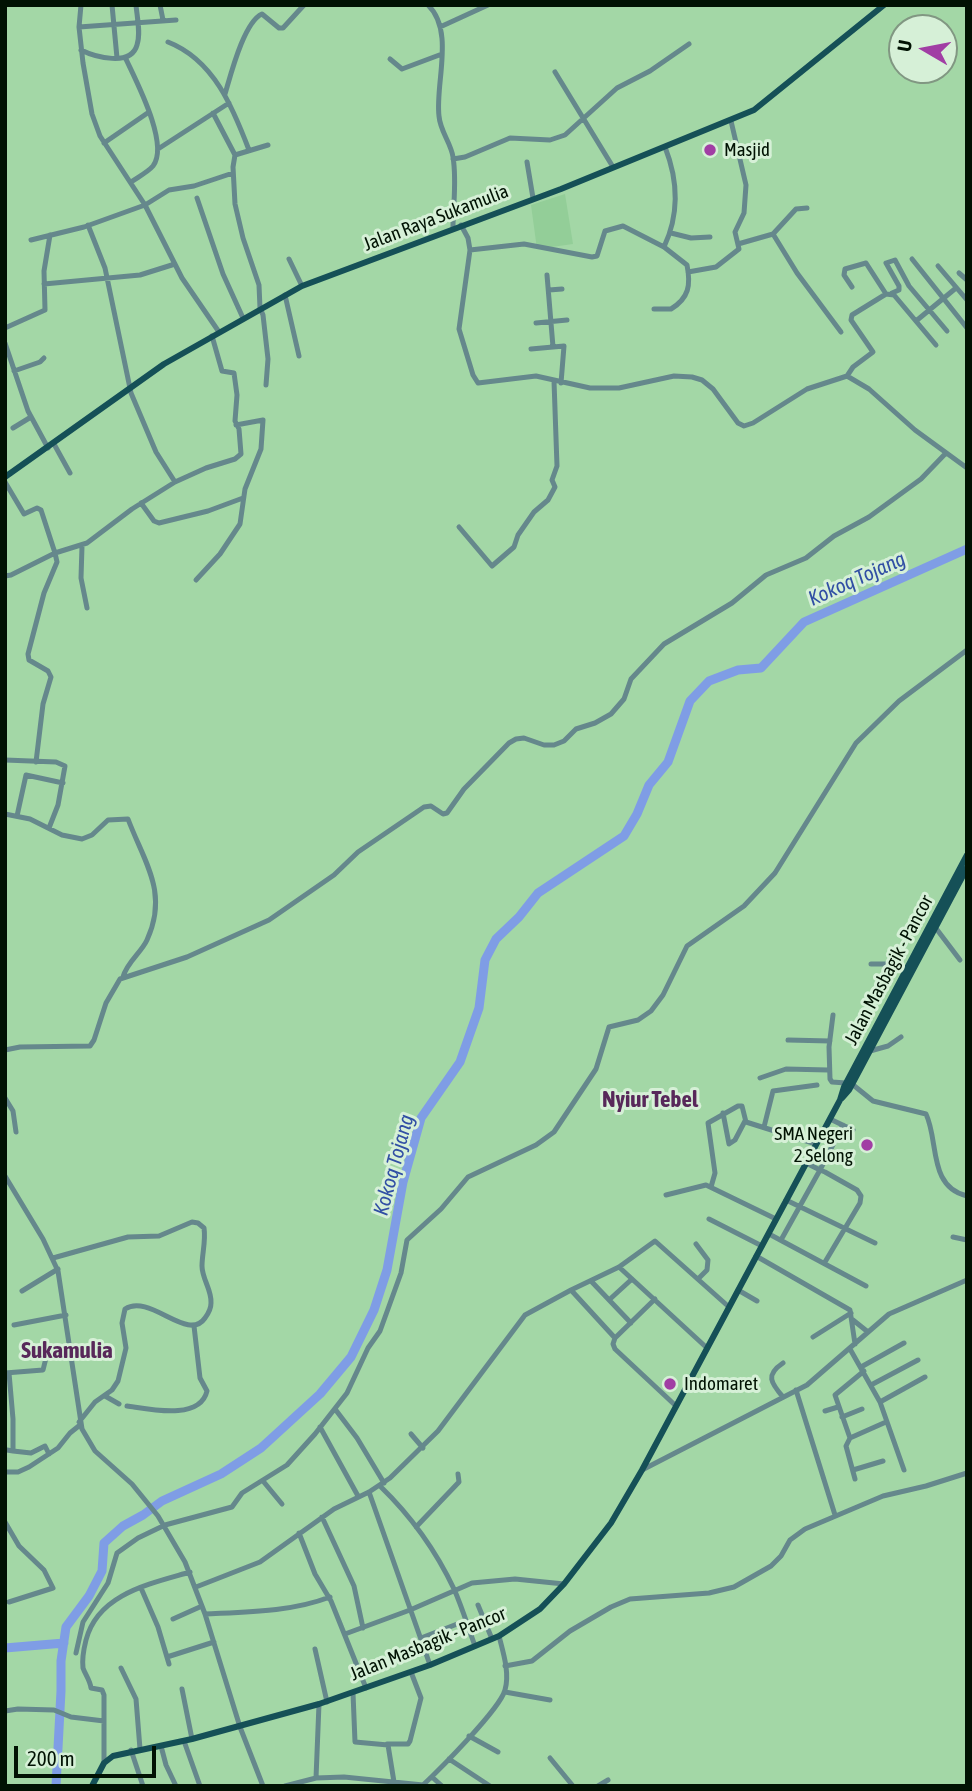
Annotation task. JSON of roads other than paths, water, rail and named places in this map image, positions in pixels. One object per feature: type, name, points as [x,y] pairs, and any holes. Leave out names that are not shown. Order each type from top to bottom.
[{"type":"main road","name":"Jalan Raya Sukamulia","points":[[5,479],[164,364],[302,286],[665,147],[754,110],[884,5]]},
{"type":"main road","name":"Jalan Masbagik - Pancor","points":[[849,1084],[870,1051],[909,971],[936,927],[967,855]]},
{"type":"main road","name":"Jalan Masbagik - Pancor","points":[[104,1763],[113,1756],[131,1750],[161,1746],[240,1727],[353,1693],[475,1646],[540,1609],[564,1584],[611,1522],[642,1470],[948,898],[967,868]]},
{"type":"main road","points":[[92,1786],[104,1763]]},
{"type":"street","points":[[5,576],[55,553],[82,546],[175,482],[239,456],[242,446],[236,425],[237,395],[234,373],[222,371],[216,334],[175,264],[145,205],[112,158],[92,114],[81,50],[81,5]]},
{"type":"street","points":[[112,5],[117,58]]},
{"type":"street","points":[[81,50],[98,57],[125,57],[136,48],[136,5]]},
{"type":"street","points":[[160,5],[163,20]]},
{"type":"street","points":[[225,94],[246,35],[257,16],[262,13],[279,28],[283,28],[304,5]]},
{"type":"street","points":[[428,5],[435,12],[440,27],[442,54],[439,116],[450,142],[453,159],[453,228]]},
{"type":"street","points":[[440,27],[488,5]]},
{"type":"street","points":[[79,27],[176,20]]},
{"type":"street","points":[[168,43],[182,49],[202,65],[225,94],[249,150]]},
{"type":"street","points":[[453,159],[465,157],[510,138],[546,140],[565,135],[617,88],[650,71],[689,44]]},
{"type":"street","points":[[390,59],[402,69],[442,54]]},
{"type":"street","points":[[125,57],[149,112],[158,149],[154,165],[131,182]]},
{"type":"street","points":[[555,72],[613,167]]},
{"type":"street","points":[[158,149],[229,103]]},
{"type":"street","points":[[104,143],[149,112]]},
{"type":"street","points":[[213,113],[235,155],[234,197],[239,222],[260,285],[260,308],[268,359],[266,385]]},
{"type":"street","points":[[688,271],[716,267],[738,250],[735,232],[744,211],[746,185],[731,121]]},
{"type":"street","points":[[235,155],[268,145]]},
{"type":"street","points":[[664,247],[675,218],[674,185],[665,147]]},
{"type":"street","points":[[527,162],[533,198]]},
{"type":"street","points":[[31,240],[88,225],[145,205],[169,190],[194,186],[233,173]]},
{"type":"street","points":[[197,198],[223,274],[243,318]]},
{"type":"street","points":[[738,244],[773,234],[796,209],[807,208]]},
{"type":"street","points":[[88,225],[106,278],[130,389],[152,444],[175,482]]},
{"type":"street","points":[[461,225],[468,238],[470,250],[459,326],[475,380],[481,384],[536,376],[590,388],[619,388],[674,376],[692,377],[709,386],[738,423],[744,426],[807,389],[847,376],[853,367],[873,352],[851,320],[852,315],[899,288],[886,263],[895,260],[909,286],[947,331]]},
{"type":"street","points":[[470,250],[524,244],[592,257],[597,256],[606,231],[619,225],[664,247],[686,264],[688,291],[684,299],[671,309],[654,309]]},
{"type":"street","points":[[671,233],[691,238],[710,237]]},
{"type":"street","points":[[773,234],[797,273],[841,332]]},
{"type":"street","points":[[5,328],[43,312],[46,305],[44,261],[50,235]]},
{"type":"street","points":[[289,259],[302,286]]},
{"type":"street","points":[[912,259],[967,328]]},
{"type":"street","points":[[852,287],[844,275],[845,269],[866,263],[889,294],[936,345]]},
{"type":"street","points":[[44,284],[151,273],[175,264]]},
{"type":"street","points":[[938,266],[967,300]]},
{"type":"street","points":[[959,273],[967,280]]},
{"type":"street","points":[[547,275],[553,347]]},
{"type":"street","points":[[916,321],[957,288]]},
{"type":"street","points":[[548,290],[562,289]]},
{"type":"street","points":[[285,295],[299,356]]},
{"type":"street","points":[[536,323],[567,320]]},
{"type":"street","points":[[5,343],[8,362],[31,417],[70,474]]},
{"type":"street","points":[[459,527],[492,566],[514,547],[518,535],[534,512],[548,500],[555,487],[552,480],[557,466],[558,382],[565,347],[530,349]]},
{"type":"street","points":[[14,371],[44,358]]},
{"type":"street","points":[[847,376],[877,395],[915,430],[967,468]]},
{"type":"street","points":[[13,428],[31,417]]},
{"type":"street","points":[[196,580],[236,530],[242,516],[245,489],[261,449],[263,422],[258,420],[236,425]]},
{"type":"street","points":[[123,977],[187,957],[269,920],[334,875],[358,852],[424,807],[431,806],[443,814],[447,813],[492,758],[516,738],[554,745],[564,741],[576,729],[611,714],[624,699],[631,679],[664,644],[732,603],[766,575],[806,558],[835,536],[869,517],[921,479],[946,453]]},
{"type":"street","points":[[5,479],[24,514],[41,509],[57,562],[44,593],[27,654],[29,660],[48,671],[51,677],[43,704],[36,762]]},
{"type":"street","points":[[141,503],[154,521],[159,523],[243,498]]},
{"type":"street","points":[[82,546],[81,578],[87,608]]},
{"type":"street","points":[[76,1653],[83,1622],[108,1583],[117,1553],[138,1538],[165,1525],[232,1507],[242,1493],[264,1483],[286,1465],[347,1393],[386,1317],[404,1263],[407,1240],[441,1209],[468,1177],[536,1145],[554,1132],[596,1069],[610,1027],[638,1020],[651,1011],[663,995],[687,946],[744,906],[775,873],[856,743],[906,694],[967,650]]},
{"type":"street","points":[[5,760],[63,764],[66,768],[49,828]]},
{"type":"street","points":[[17,816],[28,761]]},
{"type":"street","points":[[26,775],[63,783]]},
{"type":"street","points":[[5,814],[17,816],[62,835],[83,839],[92,835],[108,820],[129,820],[154,881],[156,904],[148,937],[109,996],[90,1046],[20,1046],[5,1050]]},
{"type":"street","points":[[936,927],[960,960]]},
{"type":"street","points":[[871,964],[896,964],[909,971]]},
{"type":"street","points":[[833,1015],[828,1070],[832,1082],[849,1084],[873,1101],[926,1114],[932,1131],[938,1169],[954,1191],[967,1196]]},
{"type":"street","points":[[870,1051],[888,1046],[901,1037]]},
{"type":"street","points":[[788,1040],[830,1041]]},
{"type":"street","points":[[760,1079],[786,1069],[828,1070]]},
{"type":"street","points":[[764,1127],[772,1091],[817,1085]]},
{"type":"street","points":[[5,1098],[13,1111],[16,1132]]},
{"type":"street","points":[[711,1187],[715,1173],[708,1124],[723,1113],[742,1106],[745,1121],[735,1140],[729,1144],[723,1113]]},
{"type":"street","points":[[830,1119],[853,1130]]},
{"type":"street","points":[[745,1121],[816,1144]]},
{"type":"street","points":[[781,1240],[843,1125]]},
{"type":"street","points":[[806,1163],[861,1193],[860,1203],[825,1262]]},
{"type":"street","points":[[5,1176],[58,1269],[80,1424],[95,1451],[126,1478],[165,1525],[190,1572],[240,1727],[263,1786]]},
{"type":"street","points":[[666,1195],[704,1185],[776,1219]]},
{"type":"street","points":[[786,1200],[875,1242]]},
{"type":"street","points":[[709,1219],[762,1246]]},
{"type":"street","points":[[5,1472],[21,1471],[60,1447],[95,1402],[116,1385],[126,1342],[122,1317],[125,1309],[134,1306],[155,1310],[194,1326],[202,1322],[211,1304],[202,1269],[204,1228],[198,1223],[187,1224],[159,1236],[128,1237],[53,1258]]},
{"type":"street","points":[[769,1234],[866,1286]]},
{"type":"street","points":[[953,1237],[967,1240]]},
{"type":"street","points":[[196,1587],[260,1562],[322,1517],[382,1484],[423,1448],[462,1402],[525,1315],[619,1267],[655,1241],[729,1307]]},
{"type":"street","points":[[696,1244],[708,1260],[707,1270],[698,1279]]},
{"type":"street","points":[[756,1256],[843,1305],[868,1332]]},
{"type":"street","points":[[619,1267],[707,1348]]},
{"type":"street","points":[[22,1291],[58,1269]]},
{"type":"street","points":[[610,1300],[632,1279]]},
{"type":"street","points":[[642,1470],[814,1380],[889,1314],[967,1280]]},
{"type":"street","points":[[591,1281],[631,1323]]},
{"type":"street","points":[[570,1290],[615,1338]]},
{"type":"street","points":[[738,1290],[757,1301]]},
{"type":"street","points":[[654,1299],[615,1338],[613,1344],[615,1349],[676,1406]]},
{"type":"street","points":[[15,1325],[66,1315]]},
{"type":"street","points":[[813,1337],[852,1317]]},
{"type":"street","points":[[852,1317],[853,1347],[880,1402],[905,1470]]},
{"type":"street","points":[[127,1406],[184,1411],[204,1399],[207,1391],[200,1378],[194,1326]]},
{"type":"street","points":[[850,1438],[835,1393],[862,1369],[904,1343]]},
{"type":"street","points":[[48,1454],[45,1446],[31,1453],[10,1450],[13,1419],[7,1373],[43,1370],[47,1354],[70,1351]]},
{"type":"street","points":[[871,1385],[918,1360]]},
{"type":"street","points":[[783,1363],[774,1369],[772,1375],[773,1384],[783,1397]]},
{"type":"street","points":[[880,1402],[925,1377]]},
{"type":"street","points":[[796,1390],[835,1516]]},
{"type":"street","points":[[105,1396],[119,1404]]},
{"type":"street","points":[[825,1411],[838,1407]]},
{"type":"street","points":[[335,1409],[357,1438],[382,1484],[416,1527],[454,1590],[475,1646]]},
{"type":"street","points":[[842,1417],[862,1409]]},
{"type":"street","points":[[855,1479],[846,1445],[850,1438],[886,1422]]},
{"type":"street","points":[[320,1427],[358,1496]]},
{"type":"street","points":[[411,1434],[423,1448]]},
{"type":"street","points":[[853,1470],[883,1461]]},
{"type":"street","points":[[505,1667],[532,1661],[570,1632],[611,1607],[630,1599],[709,1592],[734,1587],[771,1566],[796,1535],[883,1496],[967,1473]]},
{"type":"street","points":[[416,1527],[459,1482],[458,1474]]},
{"type":"street","points":[[264,1483],[282,1504]]},
{"type":"street","points":[[369,1492],[430,1665]]},
{"type":"street","points":[[322,1517],[354,1586],[363,1628]]},
{"type":"street","points":[[5,1522],[24,1553],[44,1570],[53,1588],[9,1602]]},
{"type":"street","points":[[299,1533],[315,1574],[330,1597],[366,1688]]},
{"type":"street","points":[[104,1763],[103,1692],[91,1688],[83,1669],[86,1639],[99,1612],[124,1595],[190,1572]]},
{"type":"street","points":[[345,1634],[410,1611],[478,1582],[508,1580],[564,1584]]},
{"type":"street","points":[[141,1588],[169,1664]]},
{"type":"street","points":[[205,1614],[285,1608],[330,1597]]},
{"type":"street","points":[[285,1786],[317,1778],[344,1777],[423,1785],[432,1777],[505,1692],[505,1667],[495,1637],[478,1605]]},
{"type":"street","points":[[173,1619],[202,1606]]},
{"type":"street","points":[[421,1638],[465,1621]]},
{"type":"street","points":[[167,1657],[214,1642]]},
{"type":"street","points":[[315,1650],[327,1702]]},
{"type":"street","points":[[121,1668],[136,1699],[140,1749]]},
{"type":"street","points":[[353,1693],[355,1742],[408,1745],[421,1698],[411,1672]]},
{"type":"street","points":[[182,1689],[191,1766],[200,1786]]},
{"type":"street","points":[[505,1692],[550,1700]]},
{"type":"street","points":[[319,1704],[317,1778],[320,1786]]},
{"type":"street","points":[[5,1711],[24,1709],[104,1721]]},
{"type":"street","points":[[469,1736],[498,1752]]},
{"type":"street","points":[[387,1744],[394,1782]]},
{"type":"street","points":[[161,1746],[176,1786]]},
{"type":"street","points":[[131,1750],[143,1786]]},
{"type":"street","points":[[550,1758],[573,1786]]},
{"type":"street","points":[[449,1759],[490,1786]]},
{"type":"street","points":[[344,1777],[344,1786]]},
{"type":"street","points":[[432,1777],[443,1786]]},
{"type":"street","points":[[598,1786],[608,1780]]},
{"type":"waterway","name":"Kokoq Tojang","points":[[56,1786],[61,1661],[66,1627],[89,1596],[102,1571],[104,1543],[123,1526],[162,1501],[221,1474],[261,1448],[320,1394],[351,1357],[374,1310],[387,1270],[403,1182],[421,1118],[460,1062],[479,1008],[485,960],[496,939],[519,917],[538,893],[624,836],[649,785],[668,762],[690,701],[709,681],[738,670],[761,668],[804,622],[967,549]]},
{"type":"waterway","points":[[5,1648],[64,1643]]},
{"type":"place","name":"Masjid","points":[[710,150]]},
{"type":"place","name":"SMA Negeri 2 Selong","points":[[867,1145]]},
{"type":"place","name":"Indomaret","points":[[670,1384]]},
{"type":"district","name":"Nyiur Tebel","points":[[650,1100]]},
{"type":"district","name":"Sukamulia","points":[[67,1351]]}]
